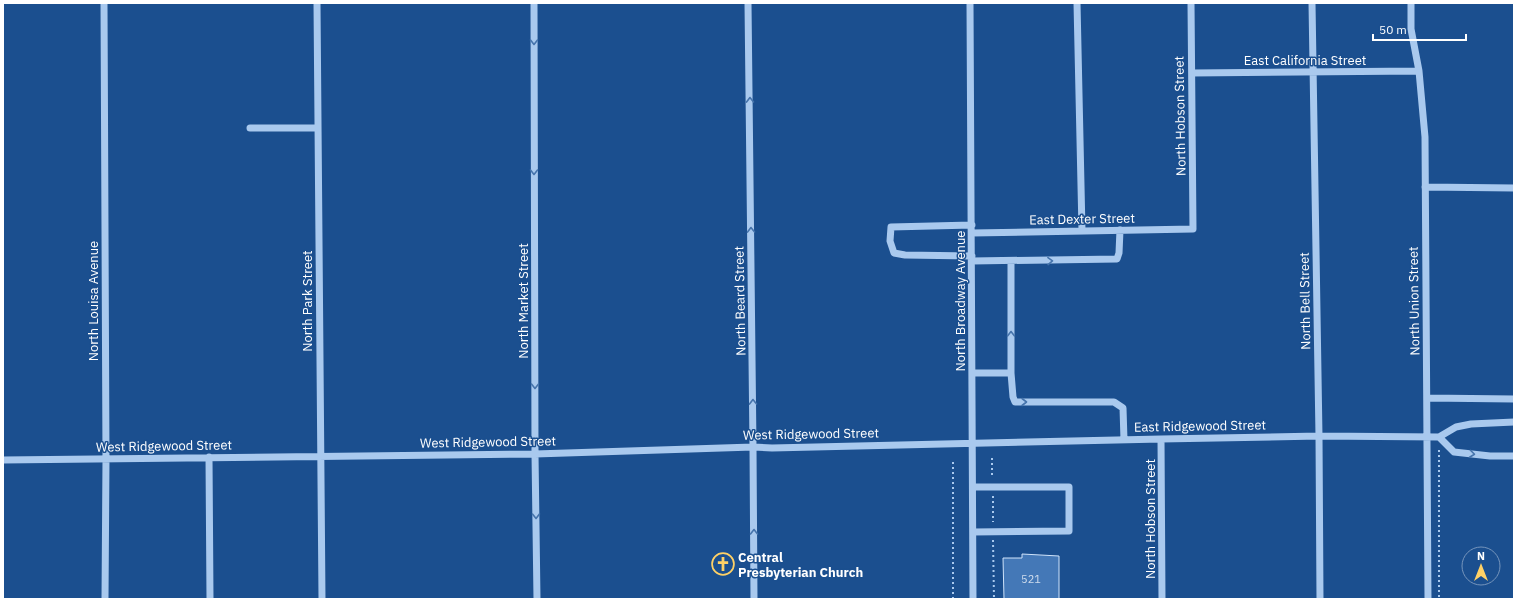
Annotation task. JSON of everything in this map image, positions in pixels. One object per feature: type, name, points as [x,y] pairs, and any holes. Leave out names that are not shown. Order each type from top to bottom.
[{"type":"street","name":"North Louisa Avenue","points":[[104,3],[106,459],[104,599]]},
{"type":"street","name":"North Park Street","points":[[316,3],[322,599]]},
{"type":"street","name":"North Market Street","points":[[534,3],[535,454],[537,599]]},
{"type":"street","name":"North Beard Street","points":[[748,3],[754,447],[754,599]]},
{"type":"street","name":"North Broadway Avenue","points":[[970,3],[973,599]]},
{"type":"street","points":[[1077,3],[1082,231]]},
{"type":"street","name":"North Hobson Street","points":[[1191,3],[1193,229]]},
{"type":"street","name":"North Bell Street","points":[[1312,3],[1320,599]]},
{"type":"street","name":"North Union Street","points":[[1411,3],[1411,29],[1419,71],[1425,137],[1428,599]]},
{"type":"street","name":"East California Street","points":[[1192,73],[1419,71]]},
{"type":"street","points":[[250,128],[317,128]]},
{"type":"street","points":[[1425,187],[1514,188]]},
{"type":"street","points":[[972,225],[891,227],[890,241],[894,253],[905,256],[1011,261],[1117,259],[1119,253],[1120,230]]},
{"type":"street","name":"East Dexter Street","points":[[972,233],[1193,229]]},
{"type":"street","points":[[1011,261],[1011,373],[1013,398],[1015,402],[1114,402],[1122,408],[1124,440]]},
{"type":"street","points":[[972,373],[1011,373]]},
{"type":"street","points":[[1427,398],[1514,399]]},
{"type":"street","points":[[1514,422],[1472,424],[1456,427],[1439,437],[1454,452],[1490,456],[1514,456]]},
{"type":"street","name":"East Ridgewood Street","points":[[972,442],[1319,436],[1439,437]]},
{"type":"street","name":"North Hobson Street","points":[[1161,439],[1162,599]]},
{"type":"street","name":"West Ridgewood Street","points":[[3,460],[535,454],[972,442]]},
{"type":"street","points":[[209,457],[210,599]]},
{"type":"street","points":[[973,487],[1069,486],[1070,531],[973,532]]},
{"type":"path","points":[[1439,437],[1439,599]]},
{"type":"path","points":[[953,599],[954,459]]},
{"type":"building","points":[[1022,554],[1059,556],[1059,599],[1004,599],[1003,558],[1022,558]]},
{"type":"place","name":"Central Presbyterian Church","points":[[723,564]]}]
